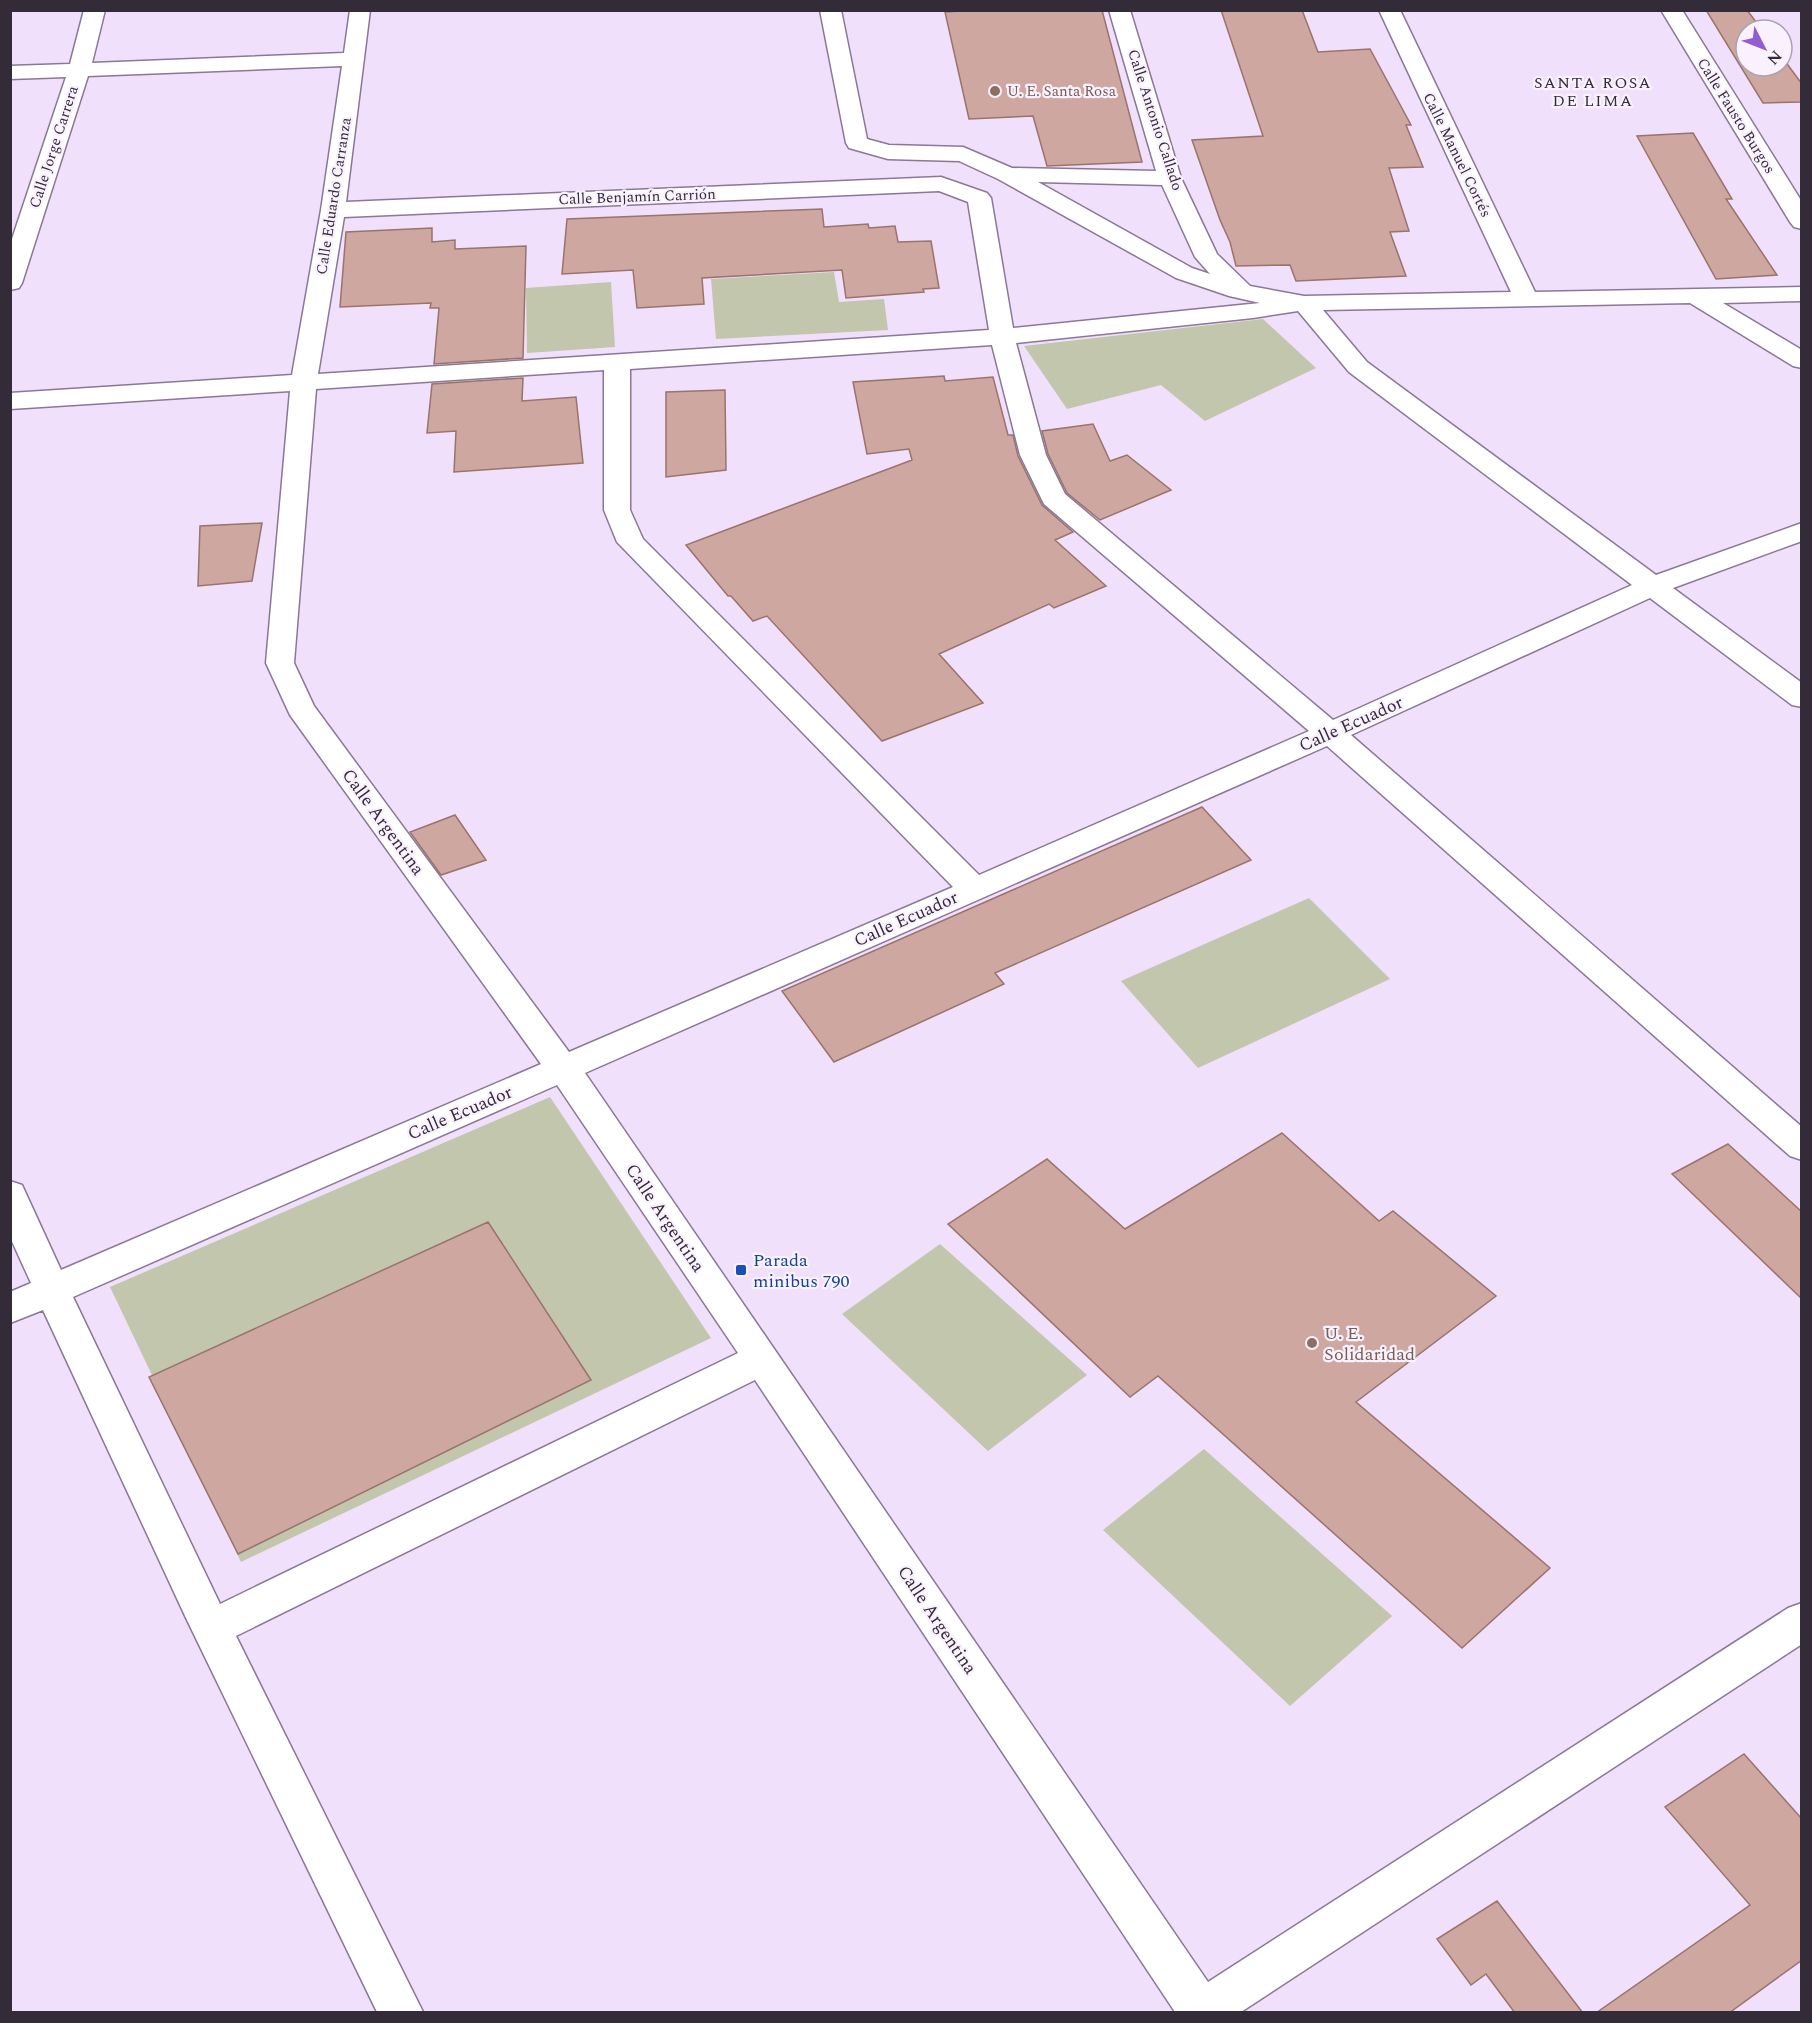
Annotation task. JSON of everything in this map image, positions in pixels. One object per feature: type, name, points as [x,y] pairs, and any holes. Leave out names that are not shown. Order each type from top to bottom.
[{"type":"street","name":"Calle Jorge Carrera","points":[[10,283],[79,70],[95,10]]},
{"type":"street","name":"Calle Eduardo Carranza","points":[[304,381],[333,210],[360,10]]},
{"type":"street","points":[[830,10],[857,143],[888,152],[963,154],[1006,174],[1184,273],[1242,292],[1304,303],[1358,367],[1802,698]]},
{"type":"street","name":"Calle Antonio Callado","points":[[1119,10],[1170,177],[1207,257],[1242,292]]},
{"type":"street","name":"Calle Manuel Cortés","points":[[1389,10],[1526,298]]},
{"type":"street","name":"Calle Fausto Burgos","points":[[1671,10],[1802,222]]},
{"type":"street","points":[[10,73],[354,58]]},
{"type":"street","points":[[1006,174],[1170,177]]},
{"type":"street","name":"Calle Benjamín Carrión","points":[[333,210],[941,184],[979,198],[1002,337]]},
{"type":"street","points":[[10,401],[1002,337],[1253,311],[1304,303],[1802,294]]},
{"type":"street","points":[[1695,296],[1802,361]]},
{"type":"street","points":[[1002,337],[1033,455],[1053,498],[1330,734],[1802,1147]]},
{"type":"street","points":[[617,363],[617,510],[631,542],[974,889]]},
{"type":"street","name":"Calle Argentina","points":[[304,381],[280,663],[300,708],[563,1068],[762,1359],[1201,2013]]},
{"type":"street","name":"Calle Ecuador","points":[[10,1308],[1330,734],[1653,586],[1802,531]]},
{"type":"street","points":[[10,1195],[52,1290],[212,1628],[400,2013]]},
{"type":"street","points":[[212,1628],[762,1359]]},
{"type":"street","points":[[1201,2013],[1802,1621]]},
{"type":"green space","points":[[834,272],[839,302],[884,299],[888,330],[716,339],[711,279]]},
{"type":"green space","points":[[611,282],[615,347],[527,353],[526,288]]},
{"type":"green space","points":[[1263,319],[1316,368],[1205,421],[1161,385],[1067,409],[1024,346]]},
{"type":"green space","points":[[1309,898],[1390,979],[1198,1068],[1121,981]]},
{"type":"green space","points":[[550,1097],[711,1338],[241,1562],[110,1287]]},
{"type":"green space","points":[[940,1244],[1087,1375],[988,1451],[842,1314]]},
{"type":"green space","points":[[1204,1449],[1392,1616],[1290,1706],[1103,1530]]},
{"type":"building","points":[[1102,10],[1142,162],[1047,166],[1033,116],[969,119],[945,12]]},
{"type":"building","points":[[1221,10],[1302,10],[1318,52],[1370,49],[1411,125],[1406,125],[1423,167],[1389,168],[1409,231],[1390,232],[1406,276],[1296,281],[1290,265],[1236,266],[1230,242],[1192,140],[1263,136]]},
{"type":"building","points":[[1706,10],[1747,10],[1753,18],[1734,18],[1734,56]]},
{"type":"building","points":[[1794,73],[1802,84],[1802,102],[1763,103],[1748,78],[1794,78]]},
{"type":"building","points":[[1693,133],[1732,199],[1726,199],[1777,275],[1716,279],[1637,136]]},
{"type":"building","points":[[822,209],[824,227],[868,224],[869,228],[895,226],[898,242],[931,241],[939,288],[923,289],[924,292],[846,298],[842,270],[702,278],[704,304],[637,308],[633,270],[562,274],[567,219]]},
{"type":"building","points":[[432,228],[432,242],[455,240],[455,249],[526,246],[523,358],[434,364],[439,308],[430,308],[431,303],[340,307],[346,232]]},
{"type":"building","points":[[944,376],[945,381],[993,377],[1008,435],[1013,435],[1018,456],[1042,505],[1073,532],[1055,540],[1106,586],[1054,608],[1049,604],[939,654],[983,703],[882,741],[767,616],[753,621],[731,596],[728,596],[686,545],[912,460],[909,449],[867,454],[853,382]]},
{"type":"building","points":[[523,378],[522,401],[576,397],[583,463],[454,472],[456,431],[427,433],[432,384]]},
{"type":"building","points":[[725,390],[726,470],[666,477],[666,392]]},
{"type":"building","points":[[1093,424],[1110,461],[1127,455],[1171,490],[1100,520],[1067,493],[1048,454],[1042,431]]},
{"type":"building","points":[[262,523],[252,581],[198,586],[200,526]]},
{"type":"building","points":[[1202,807],[1251,860],[995,973],[1004,984],[834,1062],[782,991]]},
{"type":"building","points":[[455,815],[486,860],[441,875],[410,832]]},
{"type":"building","points":[[1282,1133],[1379,1221],[1393,1211],[1496,1296],[1356,1402],[1550,1568],[1462,1648],[1158,1376],[1130,1397],[948,1224],[1047,1159],[1125,1229]]},
{"type":"building","points":[[1728,1144],[1802,1212],[1802,1299],[1672,1174]]},
{"type":"building","points":[[488,1222],[591,1380],[238,1554],[149,1377]]},
{"type":"building","points":[[1744,1754],[1802,1819],[1802,1960],[1729,2013],[1596,2013],[1750,1905],[1665,1807]]},
{"type":"building","points":[[1497,1901],[1583,2013],[1515,2013],[1486,1974],[1471,1985],[1437,1939]]},
{"type":"place","name":"U. E. Santa Rosa","points":[[995,91]]},
{"type":"place","name":"Parada minibus 790","points":[[741,1270]]},
{"type":"place","name":"U. E. Solidaridad","points":[[1312,1343]]},
{"type":"district","name":"SANTA ROSA DE LIMA","points":[[1593,92]]}]
